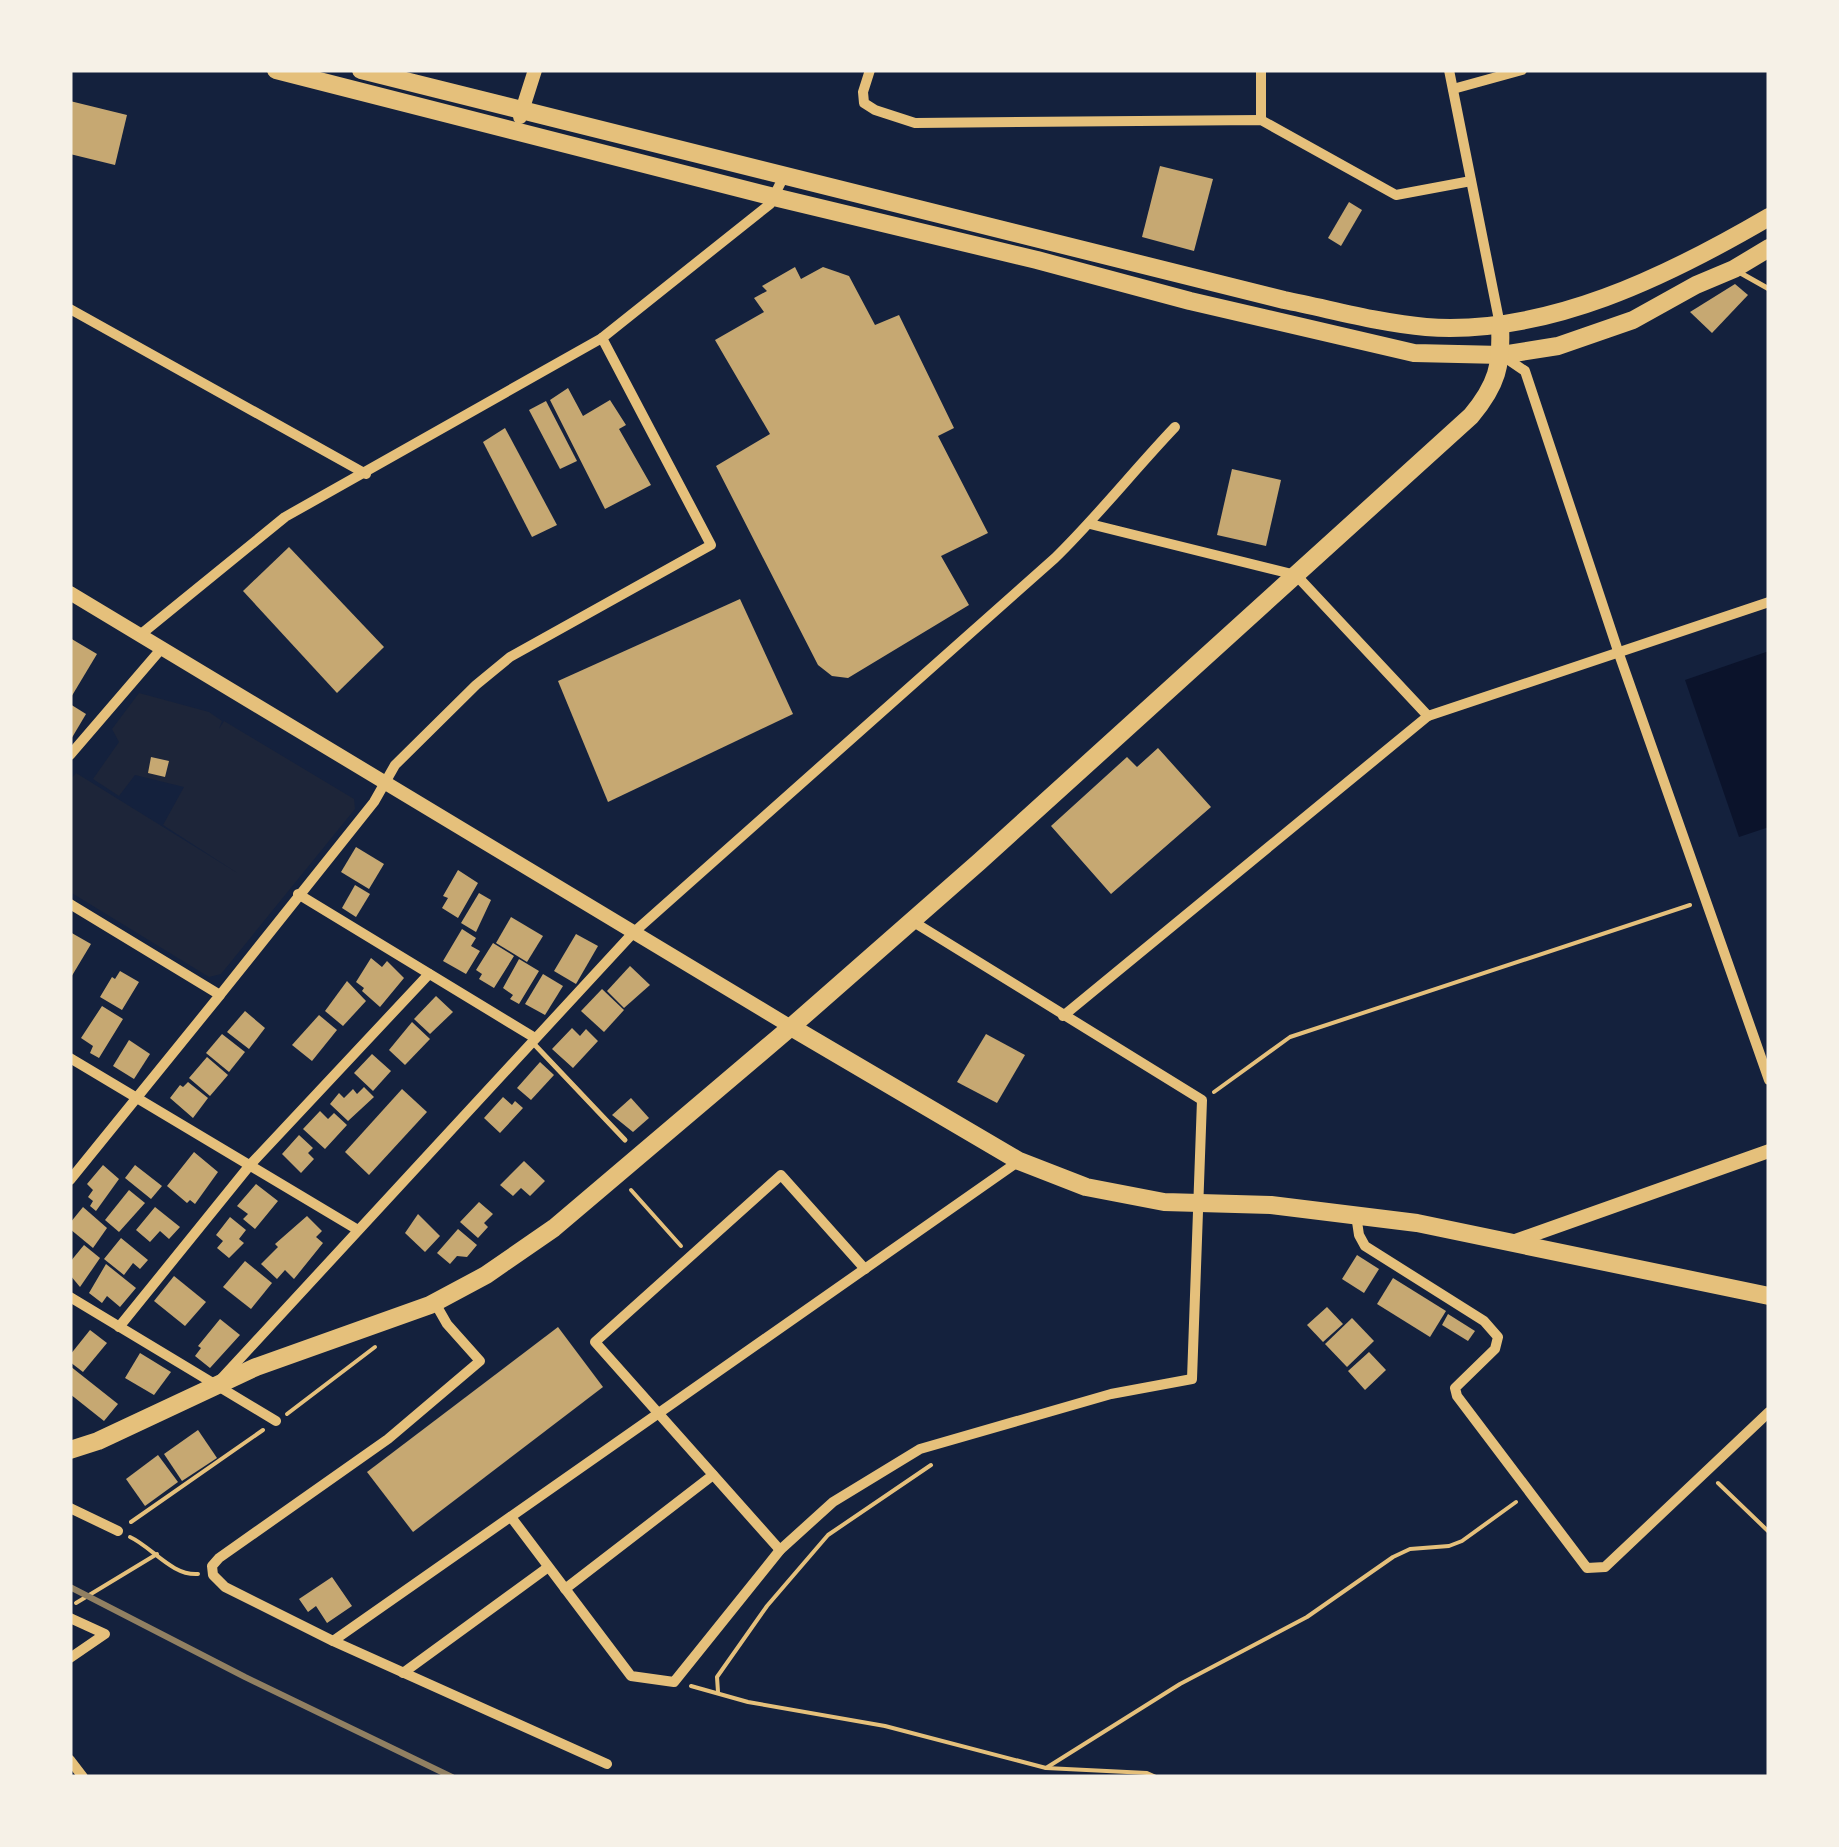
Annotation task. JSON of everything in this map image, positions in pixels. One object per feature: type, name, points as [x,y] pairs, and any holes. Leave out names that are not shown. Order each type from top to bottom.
[{"type":"main road","points":[[276,70],[1037,260],[1190,302],[1414,353],[1502,355],[1558,346],[1633,320],[1696,285],[1734,270],[1769,248]]},
{"type":"main road","points":[[361,70],[1284,300],[1425,327],[1500,324],[1562,310],[1687,264],[1769,217]]},
{"type":"main road","points":[[70,1450],[98,1441],[274,1360],[435,1303],[509,1260],[572,1213],[912,922],[1471,416],[1492,390],[1502,355],[1500,324]]},
{"type":"main road","points":[[792,1028],[1019,1161],[1064,1180],[1144,1199],[1272,1205],[1356,1214],[1515,1241],[1769,1296]]},
{"type":"street","points":[[515,132],[535,70]]},
{"type":"street","points":[[870,70],[864,103],[915,123],[1261,120],[1396,196],[1471,181]]},
{"type":"street","points":[[1261,70],[1261,120]]},
{"type":"street","points":[[1449,70],[1500,324]]},
{"type":"street","points":[[1453,89],[1522,70]]},
{"type":"street","points":[[140,635],[285,517],[602,338],[774,197],[784,176]]},
{"type":"street","points":[[70,310],[366,474]]},
{"type":"street","points":[[70,1180],[374,802],[395,765],[510,657],[711,545],[602,338]]},
{"type":"street","points":[[1502,355],[1526,370],[1619,654],[1769,1080]]},
{"type":"street","points":[[216,1384],[633,933],[1090,524],[1175,427]]},
{"type":"street","points":[[1090,524],[1296,575],[1428,716]]},
{"type":"street","points":[[70,593],[792,1028]]},
{"type":"street","points":[[1063,1016],[1428,716],[1769,602]]},
{"type":"street","points":[[70,756],[162,648]]},
{"type":"street","points":[[298,894],[533,1039]]},
{"type":"street","points":[[70,904],[220,994]]},
{"type":"street","points":[[510,1517],[631,1676],[674,1682],[780,1550],[833,1502],[920,1450],[1112,1394],[1192,1378],[1202,1100],[912,922]]},
{"type":"street","points":[[118,1327],[250,1164],[429,974]]},
{"type":"street","points":[[70,1058],[358,1230]]},
{"type":"street","points":[[1515,1241],[1769,1150]]},
{"type":"street","points":[[333,1641],[1019,1161]]},
{"type":"street","points":[[780,1550],[595,1342],[781,1175],[865,1270]]},
{"type":"street","points":[[1356,1214],[1365,1246],[1484,1321],[1498,1337],[1496,1348],[1455,1388],[1457,1396],[1586,1568],[1605,1567],[1769,1412]]},
{"type":"street","points":[[70,1298],[276,1421]]},
{"type":"street","points":[[435,1303],[447,1324],[480,1361],[343,1473],[219,1558],[212,1566],[213,1575],[226,1587],[333,1641],[607,1764]]},
{"type":"street","points":[[566,1589],[713,1475]]},
{"type":"street","points":[[70,1508],[118,1531]]},
{"type":"street","points":[[402,1672],[547,1568]]},
{"type":"street","points":[[70,1618],[105,1634],[70,1658]]},
{"type":"street","points":[[70,1760],[83,1777]]},
{"type":"lane","points":[[1734,270],[1769,289]]},
{"type":"lane","points":[[533,1039],[625,1140]]},
{"type":"path","points":[[1202,1100],[1290,1037],[1706,900]]},
{"type":"path","points":[[617,1174],[691,1257]]},
{"type":"path","points":[[213,1575],[184,1574],[143,1543],[118,1531],[276,1421],[386,1338]]},
{"type":"path","points":[[718,1692],[717,1677],[757,1620],[828,1535],[933,1463]]},
{"type":"path","points":[[1707,1473],[1769,1532]]},
{"type":"path","points":[[1046,1768],[1180,1684],[1307,1617],[1393,1556],[1462,1541],[1529,1492]]},
{"type":"path","points":[[70,1606],[157,1554]]},
{"type":"path","points":[[674,1682],[748,1702],[885,1726],[1046,1768],[1147,1773],[1156,1777]]},
{"type":"shaded area","points":[[1769,651],[1769,827],[1739,837],[1685,680]]},
{"type":"shaded area","points":[[139,693],[209,712],[222,721],[219,729],[224,721],[354,799],[355,809],[221,974],[209,977],[70,892],[70,780],[76,773],[239,874],[163,825],[184,787],[135,775],[119,796],[93,779],[119,742],[112,729]]},
{"type":"building","points":[[70,101],[127,115],[115,165],[70,154]]},
{"type":"building","points":[[1160,166],[1213,179],[1194,251],[1142,237]]},
{"type":"building","points":[[1349,202],[1362,210],[1341,246],[1328,238]]},
{"type":"building","points":[[795,267],[801,279],[823,267],[849,276],[875,325],[899,315],[954,428],[938,436],[988,533],[941,556],[969,605],[848,678],[832,676],[818,665],[716,466],[770,434],[715,340],[764,312],[754,298],[767,291],[762,286]]},
{"type":"building","points":[[1735,284],[1748,295],[1712,333],[1690,312]]},
{"type":"building","points":[[568,388],[583,416],[610,400],[626,425],[619,429],[651,485],[605,509],[550,400]]},
{"type":"building","points":[[546,401],[577,461],[560,469],[529,410]]},
{"type":"building","points":[[505,428],[557,525],[532,537],[483,442]]},
{"type":"building","points":[[1232,469],[1281,480],[1266,546],[1217,535]]},
{"type":"building","points":[[289,547],[384,647],[337,693],[243,591]]},
{"type":"building","points":[[740,599],[793,714],[608,802],[558,681]]},
{"type":"building","points":[[70,638],[97,654],[70,699]]},
{"type":"building","points":[[70,704],[86,714],[70,741]]},
{"type":"building","points":[[1158,748],[1211,807],[1111,894],[1051,826],[1127,757],[1137,767]]},
{"type":"building","points":[[151,757],[169,761],[165,777],[148,773]]},
{"type":"building","points":[[356,847],[384,864],[369,889],[341,872]]},
{"type":"building","points":[[458,870],[478,883],[458,918],[442,908],[448,898],[443,896]]},
{"type":"building","points":[[355,885],[370,894],[356,917],[342,908]]},
{"type":"building","points":[[479,893],[491,900],[476,932],[461,923]]},
{"type":"building","points":[[511,917],[543,936],[527,962],[496,943]]},
{"type":"building","points":[[462,929],[476,938],[471,946],[480,951],[466,974],[443,961]]},
{"type":"building","points":[[70,932],[91,944],[70,979]]},
{"type":"building","points":[[576,934],[598,946],[576,984],[554,971]]},
{"type":"building","points":[[493,943],[514,956],[494,988],[479,979],[482,974],[476,970]]},
{"type":"building","points":[[371,958],[382,967],[387,961],[404,978],[380,1007],[356,982]]},
{"type":"building","points":[[519,959],[539,971],[519,1004],[503,988]]},
{"type":"building","points":[[630,966],[650,985],[624,1008],[607,991]]},
{"type":"building","points":[[120,971],[139,982],[122,1010],[100,997]]},
{"type":"building","points":[[543,974],[563,986],[545,1015],[525,1004]]},
{"type":"building","points":[[347,981],[366,1001],[343,1026],[325,1011]]},
{"type":"building","points":[[602,989],[624,1010],[604,1032],[581,1011]]},
{"type":"building","points":[[436,996],[453,1012],[430,1034],[414,1019]]},
{"type":"building","points":[[102,1006],[123,1019],[99,1058],[90,1053],[93,1046],[81,1038]]},
{"type":"building","points":[[245,1011],[265,1028],[249,1049],[227,1032]]},
{"type":"building","points":[[319,1015],[337,1030],[312,1061],[292,1045]]},
{"type":"building","points":[[412,1022],[430,1039],[405,1065],[389,1050]]},
{"type":"building","points":[[572,1028],[580,1036],[586,1029],[598,1041],[573,1068],[552,1049]]},
{"type":"building","points":[[222,1034],[245,1052],[229,1072],[206,1053]]},
{"type":"building","points":[[986,1034],[1025,1055],[997,1103],[957,1082]]},
{"type":"building","points":[[129,1040],[150,1054],[134,1079],[113,1066]]},
{"type":"building","points":[[372,1054],[391,1071],[373,1091],[354,1073]]},
{"type":"building","points":[[207,1057],[228,1075],[210,1096],[189,1078]]},
{"type":"building","points":[[540,1062],[554,1075],[531,1100],[517,1088]]},
{"type":"building","points":[[188,1082],[208,1098],[193,1118],[170,1098],[180,1085]]},
{"type":"building","points":[[364,1087],[374,1097],[348,1121],[330,1104],[339,1093],[344,1098],[353,1089],[357,1094]]},
{"type":"building","points":[[402,1089],[427,1112],[369,1175],[345,1152]]},
{"type":"building","points":[[503,1097],[523,1108],[500,1133],[484,1118]]},
{"type":"building","points":[[631,1098],[649,1118],[633,1132],[612,1115]]},
{"type":"building","points":[[320,1111],[328,1119],[334,1113],[347,1125],[325,1149],[303,1129]]},
{"type":"building","points":[[299,1135],[313,1148],[308,1153],[314,1159],[301,1173],[282,1154]]},
{"type":"building","points":[[194,1152],[218,1172],[195,1204],[190,1200],[187,1203],[167,1186]]},
{"type":"building","points":[[524,1161],[545,1181],[530,1196],[521,1188],[513,1196],[500,1185]]},
{"type":"building","points":[[103,1165],[119,1179],[96,1211],[90,1206],[93,1201],[88,1197],[93,1190],[87,1184]]},
{"type":"building","points":[[135,1165],[162,1186],[151,1199],[125,1178]]},
{"type":"building","points":[[256,1184],[278,1201],[255,1229],[243,1219],[248,1214],[237,1206]]},
{"type":"building","points":[[129,1190],[145,1203],[119,1232],[105,1220]]},
{"type":"building","points":[[479,1202],[493,1214],[478,1238],[460,1222]]},
{"type":"building","points":[[83,1207],[107,1228],[93,1248],[70,1229],[70,1223]]},
{"type":"building","points":[[155,1207],[180,1227],[169,1239],[160,1231],[150,1242],[136,1230]]},
{"type":"building","points":[[418,1214],[440,1236],[425,1252],[405,1233]]},
{"type":"building","points":[[307,1216],[322,1231],[316,1237],[323,1243],[294,1279],[285,1270],[277,1279],[261,1264],[278,1247],[275,1244]]},
{"type":"building","points":[[230,1217],[246,1230],[239,1239],[244,1243],[229,1258],[217,1248],[223,1241],[216,1235]]},
{"type":"building","points":[[458,1229],[477,1245],[467,1257],[457,1256],[450,1264],[437,1253]]},
{"type":"building","points":[[121,1238],[148,1260],[140,1269],[133,1263],[124,1275],[104,1259]]},
{"type":"building","points":[[84,1245],[100,1258],[80,1287],[70,1275],[70,1262]]},
{"type":"building","points":[[1357,1255],[1379,1269],[1364,1293],[1342,1279]]},
{"type":"building","points":[[245,1261],[272,1283],[251,1309],[223,1287]]},
{"type":"building","points":[[106,1264],[136,1288],[120,1307],[107,1296],[102,1303],[89,1293]]},
{"type":"building","points":[[174,1276],[206,1302],[185,1326],[154,1301]]},
{"type":"building","points":[[1393,1278],[1446,1311],[1430,1337],[1377,1304]]},
{"type":"building","points":[[1327,1307],[1343,1324],[1323,1342],[1307,1325]]},
{"type":"building","points":[[1448,1314],[1475,1331],[1468,1341],[1442,1325]]},
{"type":"building","points":[[1352,1318],[1374,1341],[1347,1367],[1325,1344]]},
{"type":"building","points":[[220,1319],[240,1335],[210,1368],[195,1356],[201,1348],[198,1346]]},
{"type":"building","points":[[558,1327],[603,1387],[413,1532],[367,1472]]},
{"type":"building","points":[[90,1330],[107,1343],[83,1372],[70,1362],[70,1355]]},
{"type":"building","points":[[1369,1352],[1386,1370],[1365,1390],[1348,1371]]},
{"type":"building","points":[[140,1353],[171,1372],[154,1395],[125,1378]]},
{"type":"building","points":[[70,1366],[118,1404],[104,1421],[70,1394]]},
{"type":"building","points":[[198,1430],[217,1458],[182,1481],[164,1454]]},
{"type":"building","points":[[158,1455],[178,1482],[145,1506],[126,1479]]},
{"type":"building","points":[[332,1577],[352,1606],[327,1623],[316,1606],[308,1612],[299,1599]]},
{"type":"railway","points":[[70,1587],[452,1777]]}]
